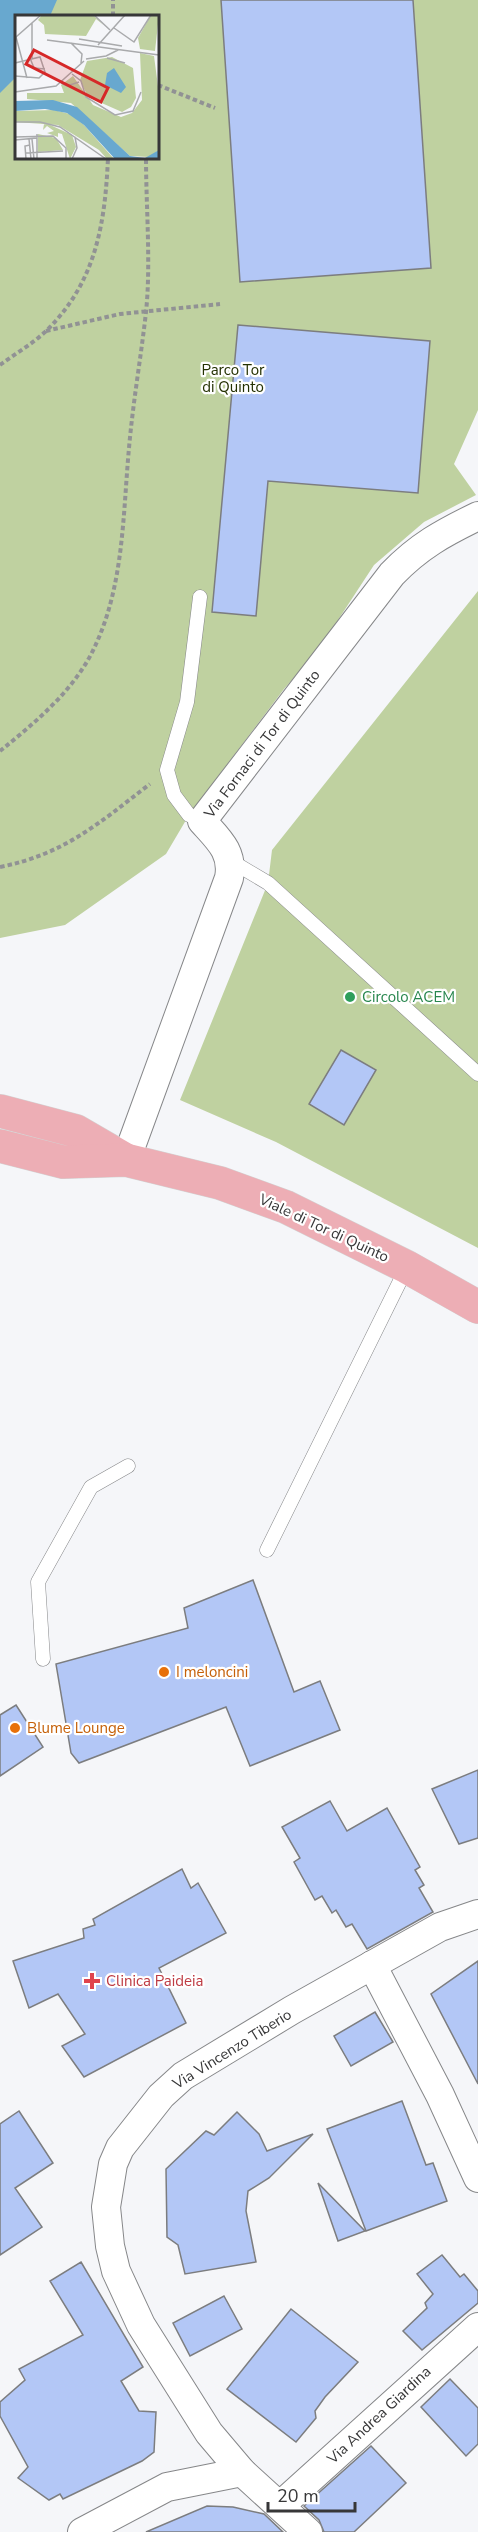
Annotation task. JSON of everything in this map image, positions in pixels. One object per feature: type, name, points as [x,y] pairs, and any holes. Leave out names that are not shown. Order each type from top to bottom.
[{"type":"main road","name":"Viale di Tor di Quinto","points":[[0,1110],[76,1131],[126,1160],[220,1184],[286,1207],[407,1267],[478,1307]]},
{"type":"main road","name":"Viale di Tor di Quinto","points":[[0,1146],[63,1162],[126,1160]]},
{"type":"street","name":"Via Fornaci di Tor di Quinto","points":[[231,861],[224,845],[202,821],[392,574],[414,551],[430,540],[478,516]]},
{"type":"street","points":[[126,1160],[229,878],[231,861]]},
{"type":"street","name":"Via Vincenzo Tiberio","points":[[308,2532],[281,2505],[242,2472],[209,2433],[181,2392],[125,2294],[116,2271],[106,2218],[110,2174],[120,2148],[176,2082],[440,1927],[478,1914]]},
{"type":"street","points":[[372,1965],[440,2095],[478,2178]]},
{"type":"street","name":"Via Andrea Giardina","points":[[281,2505],[478,2327]]},
{"type":"street","points":[[82,2532],[167,2487],[242,2472]]},
{"type":"lane","points":[[200,597],[187,702],[167,770],[174,795],[189,815],[202,821]]},
{"type":"lane","points":[[231,861],[268,884],[478,1074]]},
{"type":"lane","points":[[267,1550],[407,1267]]},
{"type":"lane","points":[[43,1659],[38,1582],[91,1487],[128,1466]]},
{"type":"path","points":[[159,85],[215,108]]},
{"type":"path","points":[[0,365],[45,332],[75,294],[96,254],[104,217],[108,159]]},
{"type":"path","points":[[0,751],[44,713],[79,674],[96,645],[112,602],[122,543],[131,416],[147,310],[146,159]]},
{"type":"path","points":[[45,332],[147,310],[220,304]]},
{"type":"path","points":[[0,867],[46,855],[74,840],[167,770]]},
{"type":"green space","name":"Parco Tor di Quinto","points":[[0,0],[478,0],[478,410],[454,464],[476,495],[424,522],[374,565],[319,649],[284,689],[189,815],[166,854],[65,925],[0,938]]},
{"type":"green space","name":"Circolo ACEM","points":[[478,591],[478,1248],[276,1142],[180,1100],[268,883],[272,850]]},
{"type":"water","points":[[0,0],[57,0],[50,15],[15,15],[15,78],[0,93]]},
{"type":"building","points":[[221,0],[413,0],[431,268],[240,282]]},
{"type":"building","points":[[238,325],[430,341],[418,493],[268,481],[256,616],[212,612]]},
{"type":"building","points":[[341,1050],[376,1070],[344,1125],[309,1104]]},
{"type":"building","name":"I meloncini","points":[[253,1580],[294,1692],[320,1681],[340,1730],[250,1766],[226,1707],[79,1763],[71,1753],[56,1664],[188,1628],[184,1608]]},
{"type":"building","name":"Blume Lounge","points":[[16,1705],[43,1747],[0,1776],[0,1715]]},
{"type":"building","points":[[478,1770],[478,1838],[459,1844],[432,1789]]},
{"type":"building","points":[[330,1801],[347,1831],[387,1808],[420,1867],[415,1870],[424,1885],[419,1888],[433,1912],[367,1949],[352,1924],[346,1927],[336,1910],[332,1913],[322,1896],[315,1900],[294,1862],[300,1858],[282,1827]]},
{"type":"building","name":"Clinica Paideia","points":[[182,1869],[191,1888],[198,1883],[226,1933],[159,1968],[186,2023],[84,2077],[62,2046],[85,2034],[58,1994],[29,2008],[13,1961],[84,1938],[83,1929],[95,1925],[93,1919]]},
{"type":"building","points":[[478,1961],[478,2084],[431,1994]]},
{"type":"building","points":[[375,2012],[393,2042],[351,2066],[334,2036]]},
{"type":"building","points":[[402,2101],[426,2165],[433,2163],[447,2201],[366,2231],[327,2129]]},
{"type":"building","points":[[19,2111],[53,2163],[15,2188],[42,2227],[0,2255],[0,2124]]},
{"type":"building","points":[[237,2112],[259,2134],[267,2151],[313,2134],[269,2178],[248,2191],[246,2211],[256,2262],[185,2274],[178,2245],[167,2237],[166,2169],[206,2131],[214,2135]]},
{"type":"building","points":[[318,2183],[365,2231],[338,2241]]},
{"type":"building","points":[[442,2255],[460,2277],[464,2274],[478,2291],[478,2303],[422,2350],[403,2331],[427,2308],[425,2303],[433,2294],[417,2274]]},
{"type":"building","points":[[81,2262],[143,2367],[121,2381],[139,2411],[156,2412],[154,2452],[142,2461],[63,2499],[60,2494],[49,2500],[18,2478],[28,2467],[0,2416],[0,2402],[25,2380],[19,2369],[83,2335],[50,2281]]},
{"type":"building","points":[[224,2296],[242,2329],[190,2356],[173,2323]]},
{"type":"building","points":[[291,2309],[358,2362],[325,2397],[315,2411],[316,2418],[296,2442],[227,2389]]},
{"type":"building","points":[[450,2379],[478,2408],[478,2444],[466,2456],[421,2407]]},
{"type":"building","points":[[371,2446],[406,2483],[354,2532],[324,2532],[319,2520],[304,2506]]},
{"type":"building","points":[[207,2506],[233,2507],[264,2514],[283,2532],[146,2532]]},
{"type":"place","name":"Circolo ACEM","points":[[350,997]]},
{"type":"place","name":"I meloncini","points":[[164,1672]]},
{"type":"place","name":"Blume Lounge","points":[[15,1728]]},
{"type":"place","name":"Clinica Paideia","points":[[92,1981]]}]
